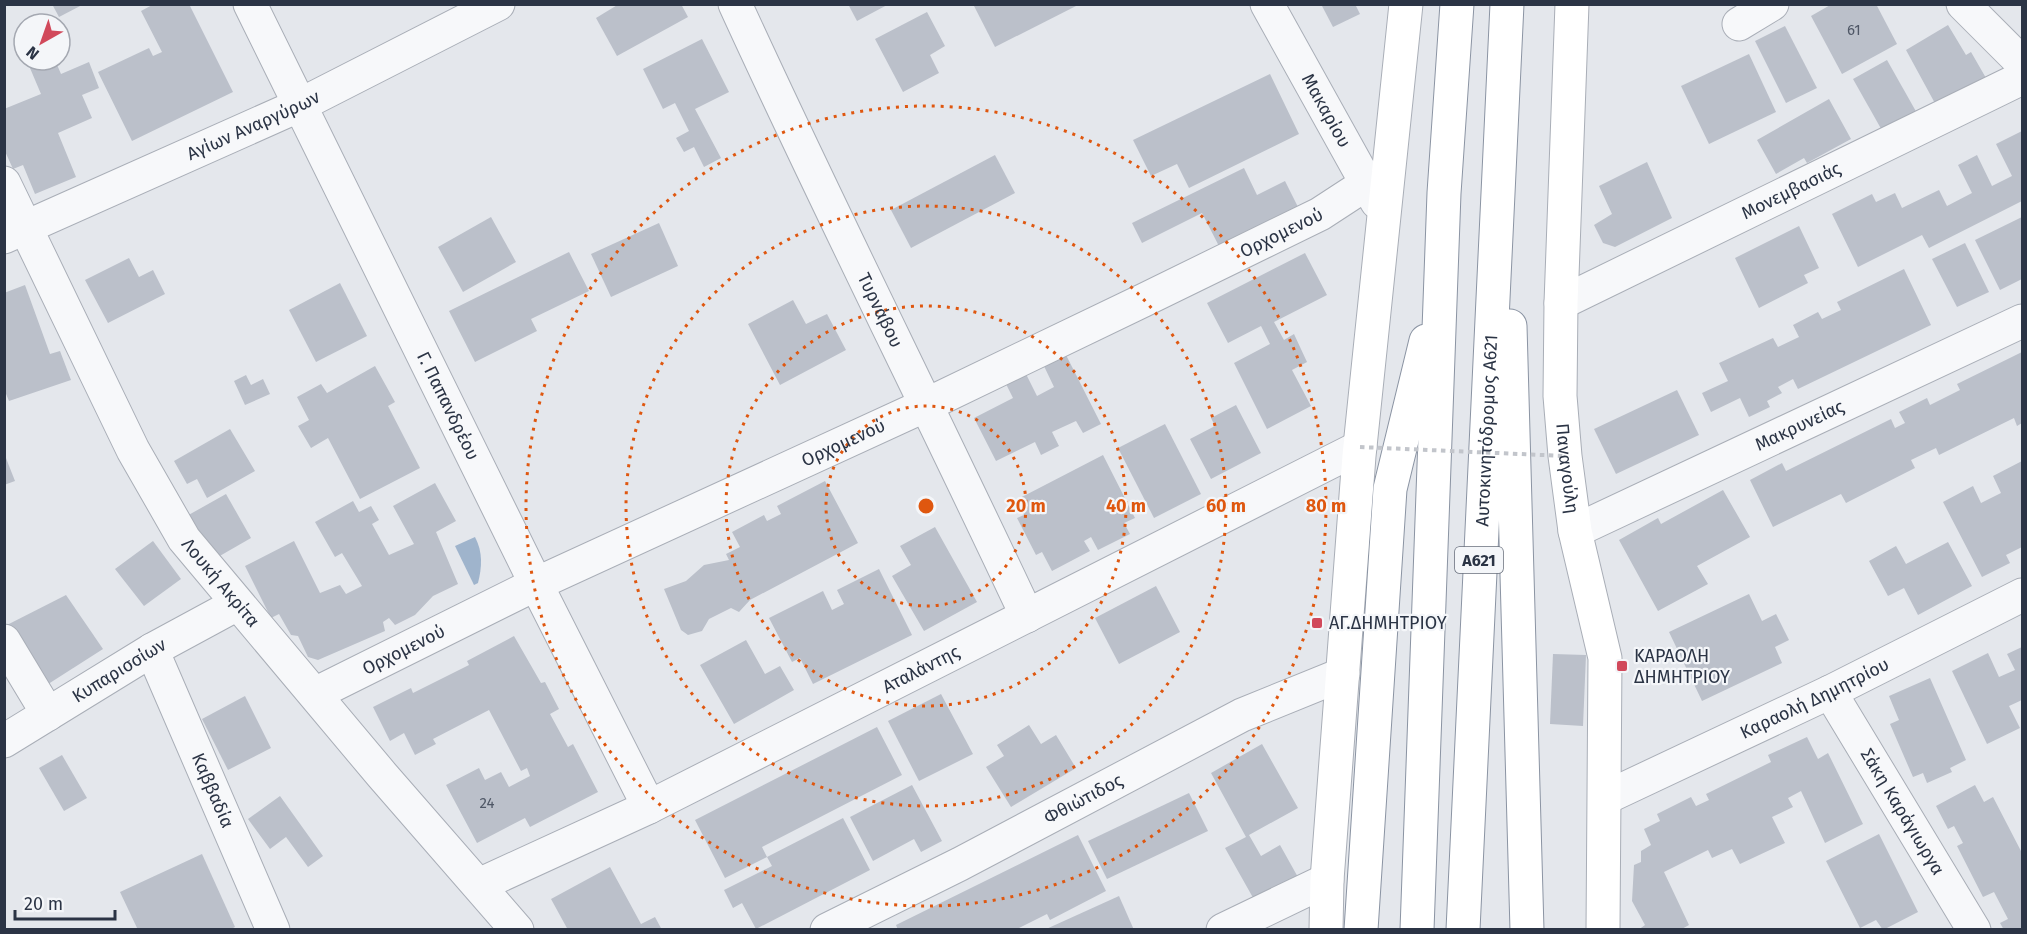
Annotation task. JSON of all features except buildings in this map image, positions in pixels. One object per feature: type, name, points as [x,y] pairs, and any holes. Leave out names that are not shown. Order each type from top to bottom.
[{"type":"main road","points":[[1326,930],[1327,880],[1360,447],[1406,4]]},
{"type":"main road","name":"Α621","points":[[1417,930],[1441,284],[1457,4]]},
{"type":"main road","name":"Αυτοκινητόδρομος Α621","points":[[1463,930],[1507,4]]},
{"type":"main road","name":"Παναγούλη","points":[[1572,4],[1561,303],[1560,396],[1564,456],[1575,531],[1605,658],[1603,930]]},
{"type":"main road","points":[[1497,190],[1507,228],[1527,930]]},
{"type":"main road","points":[[1361,930],[1389,489],[1441,284]]},
{"type":"street","name":"Γ. Παπανδρέου","points":[[250,4],[536,584],[649,807]]},
{"type":"street","name":"Αγίων Αναργύρων","points":[[16,232],[300,105],[498,4]]},
{"type":"street","name":"Τυρνάβου","points":[[735,4],[803,154],[928,404],[1027,616]]},
{"type":"street","name":"Μακαρίου","points":[[1267,4],[1385,215]]},
{"type":"street","points":[[1738,24],[1772,4]]},
{"type":"street","points":[[1967,6],[2022,63]]},
{"type":"street","name":"Μονεμβασιάς","points":[[1561,303],[2022,78]]},
{"type":"street","name":"Λουκή Ακρίτα","points":[[4,183],[16,232],[153,487],[184,539],[237,604],[518,930]]},
{"type":"street","name":"Ορχομενού","points":[[315,694],[536,584],[928,404],[1320,214],[1366,184]]},
{"type":"street","name":"Μακρυνείας","points":[[1575,531],[2022,321]]},
{"type":"street","name":"Αταλάντης","points":[[479,885],[649,807],[1360,447]]},
{"type":"street","name":"Καραολή Δημητρίου","points":[[1605,798],[1830,692],[2022,595]]},
{"type":"street","name":"Κυπαρισσίων","points":[[4,741],[152,650],[237,604]]},
{"type":"street","points":[[4,641],[48,714]]},
{"type":"street","name":"Καββαδία","points":[[152,650],[273,930]]},
{"type":"street","name":"Φθιώτιδος","points":[[827,930],[960,864],[1242,715],[1343,674]]},
{"type":"street","name":"Σάκη Καράγιωργα","points":[[1830,692],[1974,930]]},
{"type":"street","points":[[1223,930],[1327,880]]},
{"type":"path","points":[[1360,447],[1564,456]]},
{"type":"water","points":[[475,537],[481,554],[481,565],[478,583],[474,585],[455,546]]},
{"type":"place","name":"ΑΓ.ΔΗΜΗΤΡΙΟΥ","points":[[1317,623]]},
{"type":"place","name":"ΚΑΡΑΟΛΗ ΔΗΜΗΤΡΙΟΥ","points":[[1622,666]]}]
